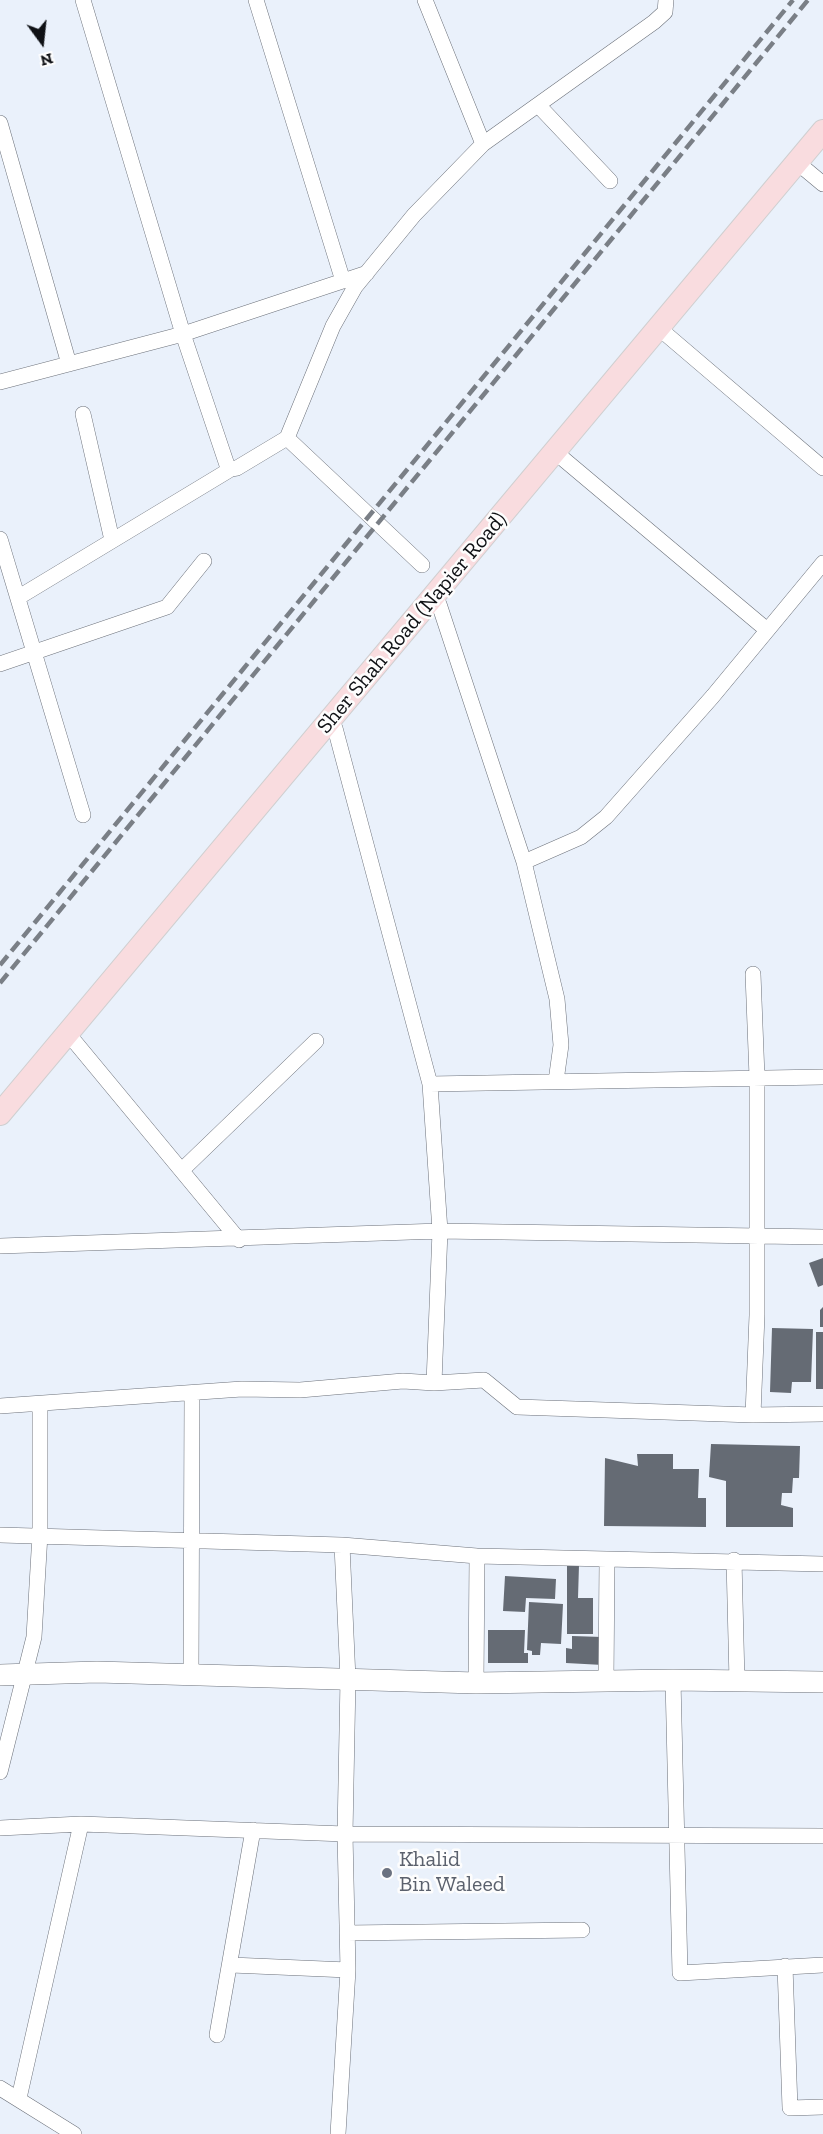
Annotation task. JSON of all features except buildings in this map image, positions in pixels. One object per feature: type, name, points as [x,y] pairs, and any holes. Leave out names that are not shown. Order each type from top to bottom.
[{"type":"main road","name":"Sher Shah Road (Napier Road)","points":[[0,1114],[784,181],[823,131]]},
{"type":"main road","points":[[0,1675],[97,1672],[476,1683],[673,1680],[823,1682]]},
{"type":"street","points":[[83,0],[183,334],[227,465],[231,469]]},
{"type":"street","points":[[256,0],[343,281]]},
{"type":"street","points":[[425,0],[483,144]]},
{"type":"street","points":[[20,597],[231,469],[287,438],[333,326],[367,273],[414,215],[483,144],[654,22],[665,12],[666,0]]},
{"type":"street","points":[[538,105],[610,181]]},
{"type":"street","points":[[0,123],[69,364]]},
{"type":"street","points":[[805,169],[823,184]]},
{"type":"street","points":[[0,382],[183,334],[367,273]]},
{"type":"street","points":[[667,334],[823,468]]},
{"type":"street","points":[[83,414],[112,540]]},
{"type":"street","points":[[287,438],[422,565]]},
{"type":"street","points":[[561,457],[767,630]]},
{"type":"street","points":[[0,539],[20,597],[83,815]]},
{"type":"street","points":[[0,664],[167,607],[204,561]]},
{"type":"street","points":[[524,862],[581,837],[606,817],[823,562]]},
{"type":"street","points":[[439,604],[524,862],[557,999],[561,1046],[556,1081]]},
{"type":"street","points":[[335,728],[430,1084],[440,1231],[434,1383]]},
{"type":"street","points":[[753,974],[757,1077],[753,1415]]},
{"type":"street","points":[[182,1170],[316,1041]]},
{"type":"street","points":[[75,1042],[239,1240]]},
{"type":"street","points":[[430,1084],[823,1077]]},
{"type":"street","points":[[0,1246],[239,1240],[440,1231],[756,1238],[823,1237]]},
{"type":"street","points":[[0,1406],[40,1405],[242,1389],[300,1390],[403,1381],[434,1383],[484,1380],[517,1407],[753,1415],[823,1414]]},
{"type":"street","points":[[191,1675],[192,1394]]},
{"type":"street","points":[[0,1772],[34,1637],[40,1534],[40,1405]]},
{"type":"street","points":[[0,1535],[40,1534],[342,1545],[477,1556],[607,1560],[734,1560],[823,1564]]},
{"type":"street","points":[[338,2134],[348,1970],[345,1834],[348,1679],[342,1545]]},
{"type":"street","points":[[476,1683],[477,1556]]},
{"type":"street","points":[[606,1681],[607,1560]]},
{"type":"street","points":[[734,1560],[737,1681]]},
{"type":"street","points":[[673,1680],[680,1973],[823,1965]]},
{"type":"street","points":[[0,1828],[81,1824],[345,1834],[823,1836]]},
{"type":"street","points":[[19,2098],[81,1824]]},
{"type":"street","points":[[217,2035],[253,1830]]},
{"type":"street","points":[[347,1933],[582,1930]]},
{"type":"street","points":[[231,1965],[348,1970]]},
{"type":"street","points":[[785,1966],[790,2108],[823,2107]]},
{"type":"street","points":[[0,2088],[74,2134]]},
{"type":"railway","points":[[0,965],[793,0]]},
{"type":"railway","points":[[0,983],[808,0]]},
{"type":"place","name":"Khalid Bin Waleed","points":[[387,1873]]}]
